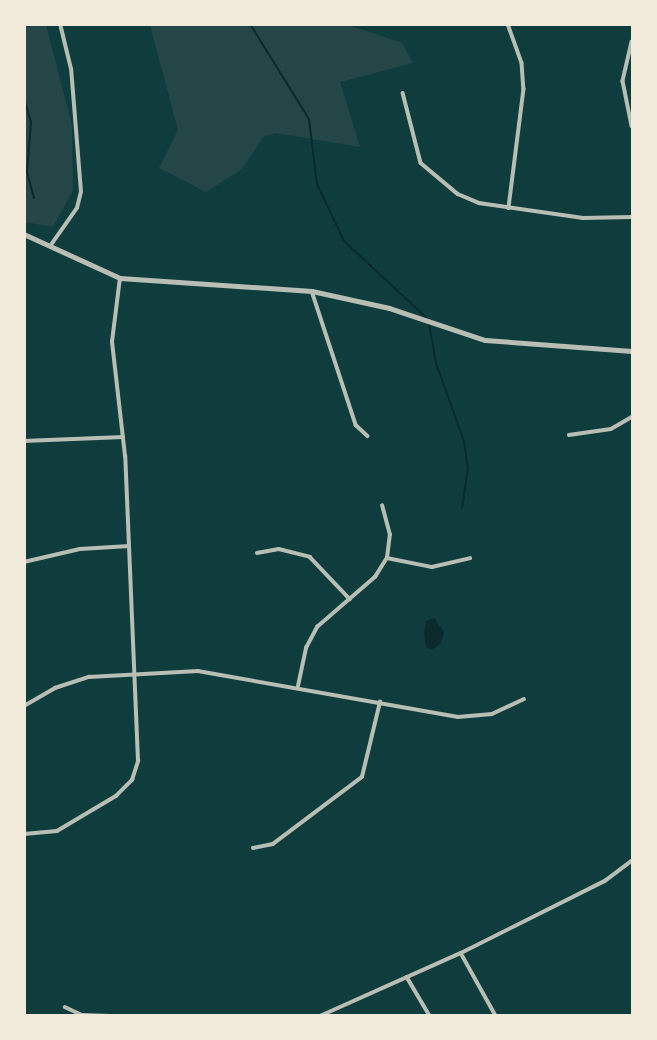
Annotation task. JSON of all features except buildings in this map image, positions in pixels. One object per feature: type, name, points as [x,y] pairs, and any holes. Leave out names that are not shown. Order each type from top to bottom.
[{"type":"street","points":[[51,245],[77,208],[81,192],[71,69],[60,24]]},
{"type":"street","points":[[508,24],[519,54],[524,89],[509,208]]},
{"type":"street","points":[[632,42],[623,81],[632,126]]},
{"type":"street","points":[[403,93],[421,163],[458,194],[509,208],[583,218],[632,217]]},
{"type":"street","points":[[24,234],[120,278],[312,290],[378,304],[485,340],[632,351]]},
{"type":"street","points":[[24,834],[57,831],[116,796],[131,780],[138,761],[123,437],[112,342],[120,278]]},
{"type":"street","points":[[312,290],[356,425],[368,436]]},
{"type":"street","points":[[569,435],[611,429],[632,417]]},
{"type":"street","points":[[24,441],[123,437]]},
{"type":"street","points":[[298,686],[310,636],[375,577],[387,558],[390,535],[382,506]]},
{"type":"street","points":[[24,562],[80,549],[129,546]]},
{"type":"street","points":[[257,553],[279,549],[310,557],[350,599]]},
{"type":"street","points":[[387,558],[432,567],[470,558]]},
{"type":"street","points":[[24,706],[71,682],[135,675],[213,672],[476,718],[524,699]]},
{"type":"street","points":[[253,849],[273,844],[362,777],[380,702]]},
{"type":"street","points":[[320,1016],[461,953],[605,881],[632,860]]},
{"type":"street","points":[[461,953],[496,1016]]},
{"type":"street","points":[[407,976],[430,1016]]},
{"type":"street","points":[[65,1007],[82,1015],[118,1016]]},
{"type":"shaded area","points":[[24,25],[46,25],[72,125],[73,190],[53,227],[25,222]]},
{"type":"shaded area","points":[[150,25],[348,25],[402,43],[413,63],[340,82],[360,147],[276,133],[263,137],[242,169],[206,192],[159,168],[178,130]]},
{"type":"shaded area","points":[[434,618],[444,632],[441,643],[432,650],[426,647],[424,632],[426,621]]},
{"type":"waterway","points":[[250,24],[309,119],[317,184],[344,241],[427,318]]},
{"type":"waterway","points":[[24,99],[31,122],[27,172],[34,198]]},
{"type":"waterway","points":[[429,323],[436,363],[464,441],[468,468],[462,508]]}]
